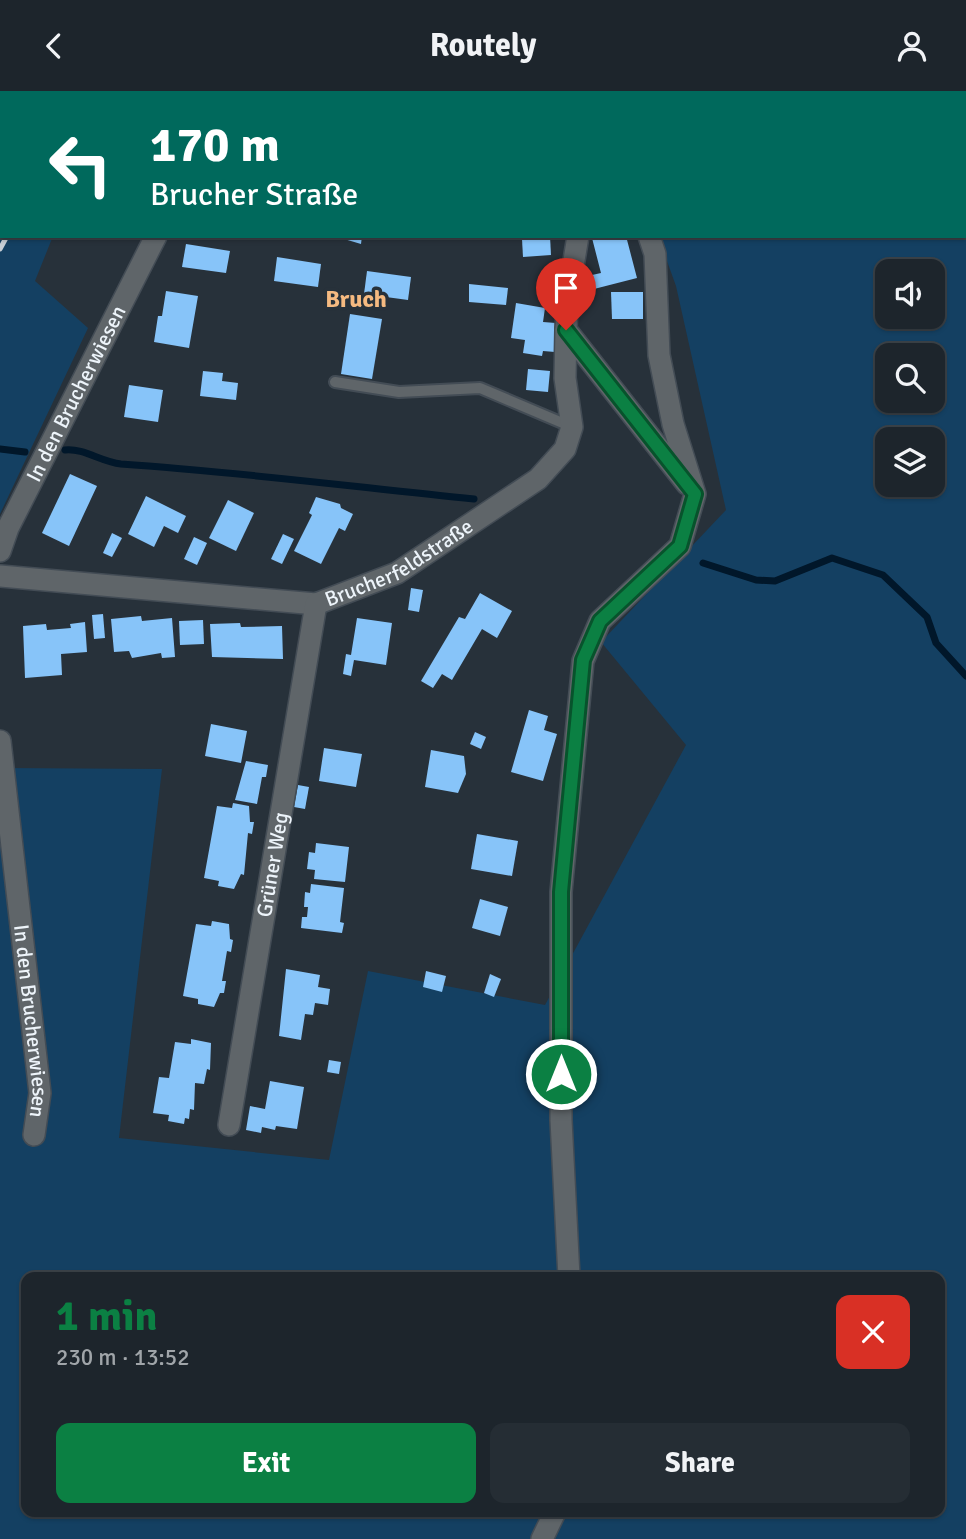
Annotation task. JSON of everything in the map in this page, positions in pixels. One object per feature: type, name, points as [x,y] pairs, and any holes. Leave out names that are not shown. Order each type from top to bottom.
[{"type":"street","name":"In den Brucherwiesen","points":[[0,551],[8,528],[155,238]]},
{"type":"street","points":[[572,427],[565,377],[566,330],[567,303],[578,238]]},
{"type":"street","points":[[569,1272],[561,1120],[561,892],[583,660],[600,621],[680,546],[695,494],[673,424],[659,355],[655,254],[650,238]]},
{"type":"street","points":[[566,330],[695,494]]},
{"type":"street","name":"Brucherfeldstraße","points":[[0,576],[316,604],[397,573],[538,479],[565,449],[572,427]]},
{"type":"street","name":"Grüner Weg","points":[[229,1125],[316,604]]},
{"type":"street","name":"In den Brucherwiesen","points":[[0,741],[40,1093],[34,1135]]},
{"type":"street","points":[[542,1539],[553,1517]]},
{"type":"lane","points":[[335,382],[399,392],[480,388],[572,427]]},
{"type":"shaded area","points":[[0,238],[52,238],[35,281],[88,328],[0,514]]},
{"type":"shaded area","points":[[659,238],[966,238],[966,1539],[0,1539],[0,768],[162,769],[119,1138],[329,1160],[368,971],[545,1005],[686,745],[601,642],[726,510],[676,286]]},
{"type":"building","points":[[341,238],[362,238],[361,244]]},
{"type":"building","points":[[550,238],[551,255],[523,257],[522,239]]},
{"type":"building","points":[[592,238],[627,238],[637,278],[594,289],[592,275],[601,273]]},
{"type":"building","points":[[186,244],[230,251],[226,273],[182,267]]},
{"type":"building","points":[[277,257],[321,264],[318,287],[274,281]]},
{"type":"building","points":[[367,271],[411,277],[408,300],[364,294]]},
{"type":"building","points":[[469,284],[508,288],[506,305],[469,302]]},
{"type":"building","points":[[166,291],[198,296],[189,348],[154,342]]},
{"type":"building","points":[[611,292],[643,292],[643,319],[612,319]]},
{"type":"building","points":[[516,303],[545,308],[543,322],[556,323],[555,352],[543,351],[542,356],[523,353],[525,340],[511,338]]},
{"type":"building","points":[[350,314],[382,319],[372,379],[341,374]]},
{"type":"building","points":[[528,369],[550,371],[548,392],[526,390]]},
{"type":"building","points":[[203,371],[223,373],[222,381],[238,383],[236,400],[200,396]]},
{"type":"building","points":[[129,385],[163,390],[158,422],[124,417]]},
{"type":"building","points":[[70,474],[97,486],[69,546],[42,533]]},
{"type":"building","points":[[146,496],[186,516],[178,533],[164,526],[154,547],[128,534]]},
{"type":"building","points":[[316,497],[340,504],[341,508],[353,514],[345,531],[339,528],[321,564],[294,551],[312,515],[309,513]]},
{"type":"building","points":[[228,500],[254,513],[236,551],[209,538]]},
{"type":"building","points":[[112,533],[122,538],[112,557],[103,553]]},
{"type":"building","points":[[283,534],[294,539],[282,564],[271,559]]},
{"type":"building","points":[[194,537],[207,543],[197,565],[184,559]]},
{"type":"building","points":[[411,588],[423,590],[419,612],[408,610]]},
{"type":"building","points":[[480,593],[512,611],[497,638],[482,629],[452,680],[442,674],[433,688],[421,681],[459,617],[465,619]]},
{"type":"building","points":[[103,614],[105,638],[94,639],[92,615]]},
{"type":"building","points":[[141,616],[142,621],[172,618],[175,657],[162,658],[161,653],[132,658],[129,651],[114,652],[111,619]]},
{"type":"building","points":[[357,618],[392,623],[386,665],[354,660],[351,676],[343,674],[346,654],[351,655]]},
{"type":"building","points":[[203,620],[204,644],[180,645],[179,621]]},
{"type":"building","points":[[85,622],[87,652],[61,654],[62,675],[25,678],[23,626],[46,624],[47,630],[71,628],[70,624]]},
{"type":"building","points":[[240,623],[241,627],[282,626],[283,659],[212,657],[210,624]]},
{"type":"building","points":[[529,710],[548,716],[544,730],[557,734],[543,781],[511,772]]},
{"type":"building","points":[[211,724],[247,731],[241,763],[205,756]]},
{"type":"building","points":[[475,732],[486,737],[481,749],[470,744]]},
{"type":"building","points":[[324,748],[362,754],[356,787],[319,781]]},
{"type":"building","points":[[431,750],[464,756],[466,774],[458,793],[425,787]]},
{"type":"building","points":[[246,761],[268,765],[266,777],[262,777],[257,804],[235,800]]},
{"type":"building","points":[[298,785],[309,787],[305,809],[294,807]]},
{"type":"building","points":[[233,803],[249,806],[250,822],[254,822],[252,834],[248,833],[244,875],[241,874],[234,889],[218,886],[219,881],[204,878],[217,806],[232,808]]},
{"type":"building","points":[[477,834],[518,841],[512,876],[471,869]]},
{"type":"building","points":[[316,843],[349,847],[345,882],[314,879],[315,870],[307,869],[309,852],[315,853]]},
{"type":"building","points":[[311,884],[344,888],[340,922],[344,923],[342,933],[301,928],[302,917],[307,917],[308,907],[304,907],[305,892],[310,893]]},
{"type":"building","points":[[480,899],[508,907],[500,936],[472,928]]},
{"type":"building","points":[[212,921],[229,924],[230,939],[233,940],[231,952],[227,951],[222,981],[226,981],[224,993],[220,993],[214,1007],[198,1004],[198,999],[183,996],[196,924],[211,926]]},
{"type":"building","points":[[286,969],[320,975],[318,987],[330,989],[328,1005],[315,1003],[313,1015],[305,1014],[301,1040],[279,1036]]},
{"type":"building","points":[[426,971],[446,976],[442,992],[423,987]]},
{"type":"building","points":[[490,974],[501,979],[494,997],[484,993]]},
{"type":"building","points":[[191,1039],[211,1043],[210,1070],[207,1069],[204,1084],[195,1083],[194,1110],[190,1109],[189,1119],[185,1118],[184,1124],[168,1121],[169,1115],[153,1113],[159,1077],[169,1078],[175,1042],[191,1044]]},
{"type":"building","points":[[329,1060],[341,1062],[339,1074],[327,1072]]},
{"type":"building","points":[[270,1081],[304,1087],[297,1129],[276,1126],[275,1130],[262,1127],[261,1133],[246,1130],[250,1106],[265,1109]]},
{"type":"waterway","points":[[0,449],[25,452]]},
{"type":"waterway","points":[[65,450],[79,451],[121,464],[474,499]]},
{"type":"waterway","points":[[703,563],[756,580],[775,581],[832,558],[883,575],[927,617],[936,643],[966,676]]},
{"type":"railway","points":[[0,249],[6,238]]},
{"type":"district","name":"Bruch","points":[[356,299]]},
{"type":"route","points":[[561,1074],[561,892],[583,660],[600,621],[680,546],[695,494],[566,330]]}]
